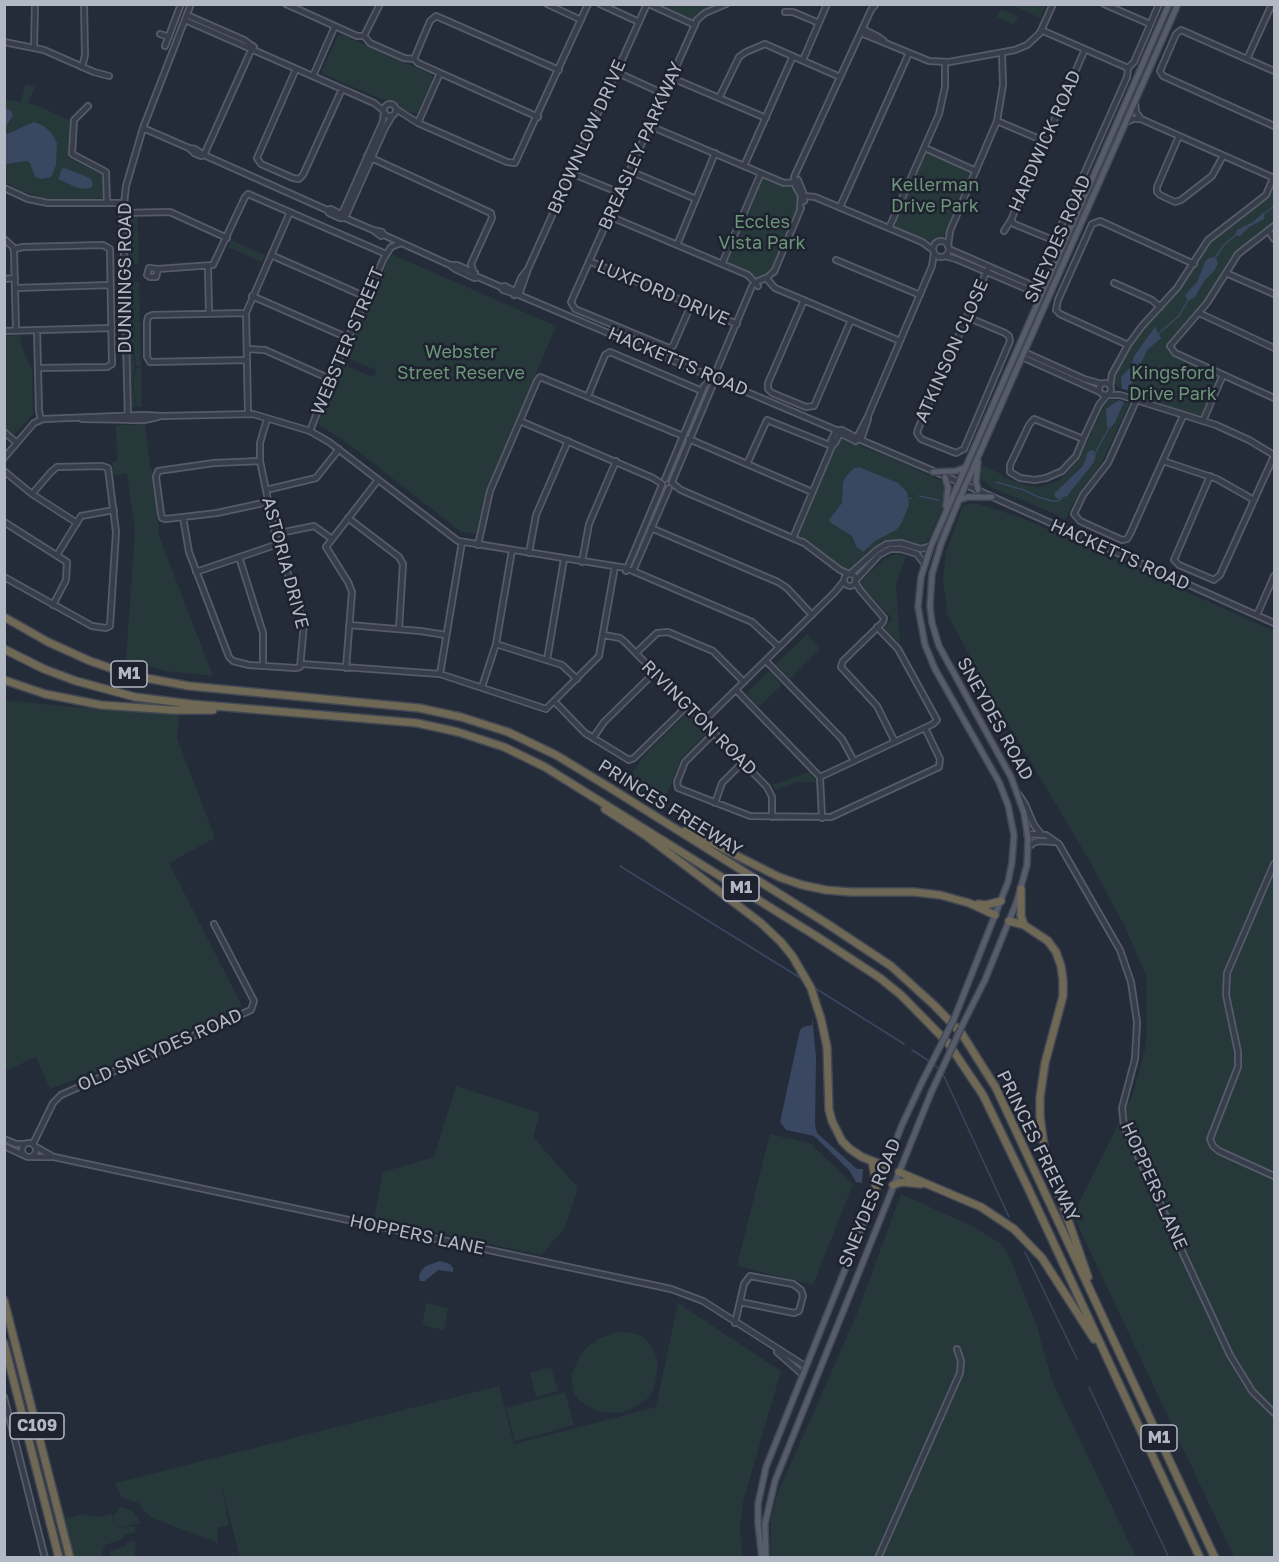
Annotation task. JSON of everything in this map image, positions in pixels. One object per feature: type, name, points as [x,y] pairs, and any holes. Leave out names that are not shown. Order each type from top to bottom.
[{"type":"highway","name":"PRINCES FREEWAY","points":[[4,617],[48,642],[90,661],[151,679],[189,686],[389,704],[461,717],[508,732],[556,755],[869,950],[912,984],[962,1034],[996,1088],[1215,1557]]},
{"type":"highway","name":"PRINCES FREEWAY","points":[[4,649],[44,669],[104,690],[159,700],[397,721],[458,732],[504,747],[545,767],[863,966],[901,995],[940,1035],[967,1070],[1000,1127],[1200,1557]]},
{"type":"highway","points":[[4,680],[45,694],[100,705],[172,710],[264,710]]},
{"type":"highway","points":[[577,787],[645,835],[761,923],[793,957],[811,988],[822,1019],[827,1047],[829,1110],[832,1121],[842,1141],[850,1149],[885,1166]]},
{"type":"highway","points":[[641,807],[741,859],[801,885],[851,892],[927,893],[986,905],[1001,902]]},
{"type":"highway","points":[[1021,889],[1021,916],[1024,925]]},
{"type":"highway","points":[[969,903],[996,915]]},
{"type":"highway","points":[[1009,921],[1024,925],[1048,941],[1056,952],[1061,966],[1064,980],[1063,996],[1045,1063],[1040,1097],[1042,1135],[1045,1154],[1103,1319]]},
{"type":"highway","points":[[872,1161],[876,1182],[873,1200]]},
{"type":"highway","points":[[898,1172],[988,1211],[1014,1229],[1051,1270],[1086,1328],[1103,1351]]},
{"type":"highway","points":[[893,1185],[913,1182],[935,1187]]},
{"type":"highway","name":"C109","points":[[4,1300],[8,1330],[70,1557]]},
{"type":"highway","name":"C109","points":[[4,1343],[59,1557]]},
{"type":"highway","points":[[49,1518],[60,1516]]},
{"type":"main road","name":"SNEYDES ROAD","points":[[764,1557],[758,1524],[761,1485],[766,1467],[910,1104],[954,1019],[1001,902],[1010,871],[1014,835],[1008,806],[999,782],[935,669],[925,645],[918,607],[924,563],[1170,4]]},
{"type":"main road","name":"SNEYDES ROAD","points":[[764,1557],[765,1524],[771,1495],[898,1172],[931,1093],[985,980],[1009,921],[1021,889],[1027,864],[1027,834],[1019,795],[942,653],[932,623],[930,606],[932,574],[941,544],[959,501],[1178,4]]},
{"type":"main road","points":[[1042,292],[1049,295]]},
{"type":"main road","points":[[1016,352],[1023,354]]},
{"type":"main road","points":[[978,490],[976,482],[979,455]]},
{"type":"main road","points":[[933,472],[956,471],[966,467]]},
{"type":"main road","points":[[944,516],[948,487],[945,477]]},
{"type":"main road","points":[[959,482],[966,485]]},
{"type":"main road","points":[[959,501],[968,497],[992,496]]},
{"type":"main road","points":[[1014,835],[1027,834]]},
{"type":"main road","points":[[996,915],[1009,921]]},
{"type":"main road","points":[[885,1166],[898,1172]]},
{"type":"main road","points":[[805,1366],[818,1376]]},
{"type":"main road","points":[[802,1374],[818,1376]]},
{"type":"street","points":[[34,48],[35,4]]},
{"type":"street","points":[[82,67],[85,55],[84,4]]},
{"type":"street","points":[[165,46],[182,4]]},
{"type":"street","name":"DUNNINGS ROAD","points":[[128,418],[124,201],[130,169],[143,128],[191,4]]},
{"type":"street","points":[[286,4],[359,37],[364,36]]},
{"type":"street","points":[[364,36],[380,4]]},
{"type":"street","points":[[547,4],[581,20]]},
{"type":"street","points":[[374,103],[388,116],[394,113],[409,118],[514,164],[538,117],[588,4]]},
{"type":"street","points":[[600,4],[639,22]]},
{"type":"street","points":[[648,4],[695,25]]},
{"type":"street","name":"BROWNLOW DRIVE","points":[[516,293],[648,4]]},
{"type":"street","name":"BREASLEY PARKWAY","points":[[691,304],[673,346],[669,348],[574,308],[571,302],[695,25],[702,15],[726,4]]},
{"type":"street","points":[[803,60],[827,4]]},
{"type":"street","points":[[633,571],[750,293],[757,284],[767,279],[775,270],[800,209],[803,196],[796,182],[800,167],[871,7],[876,4]]},
{"type":"street","points":[[862,31],[929,61],[945,63],[1024,47],[1033,41],[1041,30],[1053,4]]},
{"type":"street","points":[[1104,4],[1150,24]]},
{"type":"street","points":[[1011,220],[1016,225],[1048,238],[1056,237],[1127,77],[1128,68],[1133,63],[1159,4]]},
{"type":"street","points":[[1247,59],[1272,4]]},
{"type":"street","points":[[785,12],[793,12],[819,23]]},
{"type":"street","points":[[414,59],[430,21],[436,16],[559,70]]},
{"type":"street","points":[[186,18],[374,103],[392,105],[394,113],[369,157]]},
{"type":"street","points":[[313,76],[335,26]]},
{"type":"street","points":[[1041,30],[1128,68]]},
{"type":"street","points":[[1275,71],[1180,31],[1176,33],[1160,70],[1161,74],[1275,126]]},
{"type":"street","points":[[160,34],[169,37]]},
{"type":"street","points":[[364,36],[369,42],[381,48],[404,58],[414,59],[417,63],[538,117]]},
{"type":"street","points":[[4,42],[34,48],[97,74],[110,76]]},
{"type":"street","points":[[719,98],[737,59],[746,52],[765,44],[840,77]]},
{"type":"street","points":[[204,155],[252,47]]},
{"type":"street","name":"HARDWICK ROAD","points":[[1004,231],[1011,220],[1085,50]]},
{"type":"street","points":[[840,207],[909,52]]},
{"type":"street","points":[[932,266],[943,256],[948,247],[950,231],[997,120],[1003,85],[1002,52]]},
{"type":"street","points":[[744,166],[794,56]]},
{"type":"street","points":[[889,228],[934,128],[943,102],[945,63]]},
{"type":"street","points":[[296,69],[257,158],[261,164],[293,178],[299,179],[303,175],[342,89]]},
{"type":"street","points":[[616,72],[664,94]]},
{"type":"street","points":[[418,123],[440,73]]},
{"type":"street","points":[[672,78],[766,118]]},
{"type":"street","points":[[1136,99],[1136,112],[1141,119]]},
{"type":"street","points":[[342,216],[369,157],[387,105]]},
{"type":"street","points":[[88,106],[75,119],[72,154],[106,172],[107,202]]},
{"type":"street","points":[[1099,405],[1102,384],[1112,374],[1128,345],[1142,326],[1177,288],[1210,237],[1266,195],[1274,178],[1141,119],[1125,123]]},
{"type":"street","points":[[997,120],[1044,141]]},
{"type":"street","points":[[650,126],[784,183],[796,182]]},
{"type":"street","name":"HACKETTS ROAD","points":[[143,128],[189,148],[194,153],[204,155],[327,210],[331,209],[381,236],[385,234],[474,278],[476,275]]},
{"type":"street","points":[[1179,136],[1156,189],[1159,194],[1173,201],[1181,200],[1211,178],[1222,156]]},
{"type":"street","points":[[924,148],[976,171]]},
{"type":"street","points":[[677,245],[715,153]]},
{"type":"street","points":[[369,157],[491,213],[491,221],[471,264],[476,275]]},
{"type":"street","points":[[630,171],[696,199]]},
{"type":"street","points":[[571,172],[620,194]]},
{"type":"street","points":[[722,264],[761,173]]},
{"type":"street","points":[[4,188],[45,203],[124,201]]},
{"type":"street","points":[[158,269],[208,267],[215,264],[248,195],[387,253]]},
{"type":"street","points":[[803,196],[813,196],[922,242],[943,256],[988,269]]},
{"type":"street","points":[[123,213],[170,212],[227,238]]},
{"type":"street","points":[[248,414],[246,313],[290,212]]},
{"type":"street","points":[[609,216],[750,276],[757,284]]},
{"type":"street","points":[[1128,345],[1056,310],[1056,305],[1092,224],[1100,221],[1194,264]]},
{"type":"street","points":[[1275,225],[1239,252],[1199,313],[1170,346],[1174,353],[1275,398]]},
{"type":"street","points":[[1268,230],[1275,239]]},
{"type":"street","points":[[858,439],[932,266],[934,252],[939,242],[950,231]]},
{"type":"street","name":"WEBSTER STREET","points":[[385,234],[387,253]]},
{"type":"street","points":[[4,239],[14,249],[16,330]]},
{"type":"street","points":[[922,242],[939,242],[988,269],[1042,292]]},
{"type":"street","name":"WEBSTER STREET","points":[[310,431],[330,379],[387,253],[391,247],[401,243]]},
{"type":"street","points":[[14,249],[107,245],[110,251],[113,362],[110,366],[38,368]]},
{"type":"street","points":[[271,255],[366,297]]},
{"type":"street","points":[[836,260],[920,295]]},
{"type":"street","name":"LUXFORD DRIVE","points":[[589,261],[737,324]]},
{"type":"street","points":[[457,265],[471,264]]},
{"type":"street","name":"HACKETTS ROAD","points":[[450,265],[457,265],[501,287],[505,286],[516,293],[959,482]]},
{"type":"street","points":[[208,267],[209,314]]},
{"type":"street","name":"ATKINSON CLOSE","points":[[967,317],[1006,334],[1010,339],[963,450],[954,453],[919,436],[918,429],[967,317],[988,269]]},
{"type":"street","points":[[1226,273],[1275,294]]},
{"type":"street","points":[[4,279],[15,278]]},
{"type":"street","points":[[767,279],[775,288],[900,341]]},
{"type":"street","points":[[1114,283],[1152,300],[1160,307]]},
{"type":"street","points":[[15,288],[111,285]]},
{"type":"street","points":[[252,296],[348,338]]},
{"type":"street","points":[[804,300],[767,386],[769,391],[780,396],[806,407],[814,406],[851,320]]},
{"type":"street","points":[[246,313],[148,316],[147,322],[149,361],[247,360]]},
{"type":"street","points":[[1199,313],[1275,348]]},
{"type":"street","points":[[4,331],[112,328]]},
{"type":"street","points":[[37,330],[41,420]]},
{"type":"street","points":[[247,349],[266,350],[330,379]]},
{"type":"street","points":[[588,396],[605,355],[609,352],[702,391]]},
{"type":"street","points":[[1023,354],[1110,387],[1120,395],[1136,401],[1234,432],[1275,456],[1218,578],[1211,580],[1175,561],[1175,556],[1210,477]]},
{"type":"street","points":[[1023,354],[1107,395],[1120,395]]},
{"type":"street","points":[[1083,440],[1038,420],[1032,420],[1010,469],[1014,475],[1027,479],[1051,477],[1071,463],[1083,440],[1099,405],[1107,395],[1112,374]]},
{"type":"street","points":[[1203,421],[1223,375]]},
{"type":"street","points":[[478,545],[490,491],[540,377],[683,436]]},
{"type":"street","points":[[627,570],[705,384],[713,377]]},
{"type":"street","points":[[1136,401],[1108,463],[1083,495],[1075,517],[1120,539],[1126,539],[1183,416]]},
{"type":"street","points":[[4,458],[34,423],[41,420],[69,418],[144,420],[163,416],[248,414],[310,431],[339,449],[452,537],[462,542],[633,571],[752,622],[779,647]]},
{"type":"street","name":"ASTORIA DRIVE","points":[[267,419],[260,443],[260,462],[275,534],[304,624],[302,664]]},
{"type":"street","points":[[747,464],[767,420],[832,446]]},
{"type":"street","points":[[520,421],[663,482],[666,489],[671,485]]},
{"type":"street","points":[[793,536],[839,431]]},
{"type":"street","points":[[4,432],[17,443]]},
{"type":"street","points":[[689,439],[812,492]]},
{"type":"street","points":[[530,553],[536,515],[568,441]]},
{"type":"street","points":[[266,490],[316,478],[339,449]]},
{"type":"street","points":[[1163,461],[1210,477],[1254,500]]},
{"type":"street","points":[[260,462],[214,464],[158,471],[156,477],[161,516],[165,519],[218,513],[268,502]]},
{"type":"street","points":[[582,562],[589,525],[616,462]]},
{"type":"street","points":[[4,577],[92,626],[102,628],[110,626],[116,537],[109,471],[105,466],[57,467],[32,494]]},
{"type":"street","points":[[4,471],[32,494],[77,523]]},
{"type":"street","points":[[663,482],[669,479],[671,485],[681,490],[793,536],[840,570],[854,576],[852,584]]},
{"type":"street","points":[[346,668],[352,592],[327,550],[327,546],[378,480]]},
{"type":"street","name":"HACKETTS ROAD","points":[[966,485],[1275,623]]},
{"type":"street","points":[[57,555],[84,514],[114,510]]},
{"type":"street","points":[[183,517],[188,549],[196,573],[229,657],[234,661],[262,666],[299,668],[302,664],[440,674],[542,709],[546,709],[554,702],[597,659],[604,635],[615,568]]},
{"type":"street","points":[[348,518],[399,557],[403,564],[399,629]]},
{"type":"street","points":[[4,522],[67,562],[67,576],[53,605]]},
{"type":"street","points":[[275,534],[314,525],[332,539]]},
{"type":"street","points":[[651,528],[778,582],[787,588],[812,615]]},
{"type":"street","points":[[440,674],[462,542]]},
{"type":"street","points":[[703,722],[835,592],[850,574],[877,550],[885,544],[898,542],[925,549],[931,546]]},
{"type":"street","points":[[196,573],[278,544]]},
{"type":"street","points":[[835,592],[852,584],[879,555],[890,549],[901,549],[917,554],[924,563]]},
{"type":"street","points":[[482,687],[496,644],[512,550]]},
{"type":"street","points":[[239,557],[263,633],[262,666]]},
{"type":"street","points":[[547,660],[564,559]]},
{"type":"street","points":[[840,570],[844,580],[860,590],[884,615],[884,621],[842,662],[841,667],[877,706],[895,742]]},
{"type":"street","points":[[1257,615],[1275,576]]},
{"type":"street","points":[[349,625],[446,635]]},
{"type":"street","points":[[820,777],[935,723],[936,716],[898,649],[878,627]]},
{"type":"street","points":[[636,653],[657,633],[668,632],[713,651],[744,682]]},
{"type":"street","name":"RIVINGTON ROAD","points":[[604,635],[620,638],[770,789],[772,817]]},
{"type":"street","points":[[496,644],[566,667],[577,679]]},
{"type":"street","points":[[766,661],[843,739],[854,762]]},
{"type":"street","points":[[593,738],[601,725],[655,672]]},
{"type":"street","points":[[736,690],[820,777],[822,818]]},
{"type":"street","points":[[554,702],[583,731],[625,759],[632,760],[687,706]]},
{"type":"street","points":[[714,733],[686,760],[676,784],[680,789],[750,816],[822,818],[835,817],[939,767],[940,759],[925,728]]},
{"type":"street","points":[[715,803],[722,783],[743,762]]},
{"type":"street","points":[[1019,795],[1041,834]]},
{"type":"street","points":[[1027,834],[1051,837],[1059,844]]},
{"type":"street","points":[[1028,847],[1041,841],[1059,844]]},
{"type":"street","name":"HOPPERS LANE","points":[[1059,844],[1116,943],[1131,982],[1137,1022],[1135,1059],[1122,1108],[1124,1126],[1230,1355],[1252,1391],[1275,1413]]},
{"type":"street","points":[[1275,864],[1227,973],[1226,995],[1238,1052],[1238,1067],[1212,1131],[1211,1143],[1215,1149],[1275,1176]]},
{"type":"street","name":"OLD SNEYDES ROAD","points":[[32,1143],[53,1103],[61,1095],[251,1010],[254,1000],[214,924]]},
{"type":"street","name":"HOPPERS LANE","points":[[4,1139],[16,1144],[32,1143],[54,1157]]},
{"type":"street","points":[[4,1146],[22,1155],[28,1158],[33,1157],[36,1153],[32,1143],[22,1148],[22,1155]]},
{"type":"street","name":"HOPPERS LANE","points":[[33,1157],[54,1157],[643,1282],[688,1294],[805,1366]]},
{"type":"street","points":[[735,1323],[744,1284],[750,1276],[793,1284],[801,1290],[803,1296],[799,1311],[794,1313],[740,1302]]},
{"type":"street","name":"HOPPERS LANE","points":[[768,1344],[802,1374]]},
{"type":"street","points":[[878,1557],[960,1373],[961,1361],[957,1349]]},
{"type":"street","points":[[4,1396],[45,1557]]},
{"type":"street","points":[[36,1522],[49,1518]]},
{"type":"green space","points":[[654,5],[720,5],[703,11],[692,21]]},
{"type":"green space","points":[[1011,5],[1046,5],[1040,18]]},
{"type":"green space","points":[[1001,9],[1018,17],[1014,25],[997,17]]},
{"type":"green space","points":[[341,34],[432,75],[417,114],[404,110],[394,102],[381,99],[323,74],[322,71],[338,35]]},
{"type":"green space","points":[[25,84],[35,87],[28,103],[70,120],[68,158],[102,174],[102,198],[63,200],[45,198],[23,192],[5,182],[4,99],[21,102]]},
{"type":"green space","name":"Kellerman Drive Park","points":[[928,153],[969,170],[972,175],[947,232],[935,242],[925,241],[897,229],[894,224],[924,155]]},
{"type":"green space","name":"Eccles Vista Park","points":[[766,177],[792,186],[799,197],[799,205],[770,272],[756,278],[729,264],[727,259],[760,179]]},
{"type":"green space","name":"Kingsford Drive Park","points":[[1274,183],[1274,223],[1237,252],[1202,306],[1167,344],[1166,348],[1170,353],[1218,376],[1202,415],[1196,417],[1132,397],[1133,394],[1116,386],[1113,382],[1114,375],[1126,352],[1141,331],[1180,289],[1211,240],[1267,196]]},
{"type":"green space","points":[[137,215],[138,227],[134,232],[130,249],[133,264],[129,291],[135,330],[133,353],[135,367],[132,383],[136,407],[130,407],[126,287],[127,221],[129,216]]},
{"type":"green space","points":[[138,228],[139,264],[134,264],[131,249],[134,233]]},
{"type":"green space","points":[[231,240],[265,255],[262,262],[228,247]]},
{"type":"green space","name":"Webster Street Reserve","points":[[391,254],[556,326],[486,491],[476,534],[461,532],[347,443],[318,424],[343,361],[349,364],[348,367],[374,377],[376,370],[345,357]]},
{"type":"green space","points":[[131,282],[139,282],[140,320],[134,320]]},
{"type":"green space","points":[[140,320],[141,367],[136,366],[134,353],[134,321]]},
{"type":"green space","points":[[20,335],[22,348],[32,370],[33,414],[13,436],[5,429],[5,336]]},
{"type":"green space","points":[[141,367],[142,407],[137,407],[133,384],[136,368]]},
{"type":"green space","points":[[1111,399],[1129,404],[1102,462],[1078,494],[1065,520],[992,488],[981,479],[980,471],[983,466],[1003,477],[1026,485],[1039,487],[1058,481],[1077,462],[1105,404]]},
{"type":"green space","points":[[145,424],[150,466],[153,473],[159,536],[213,676],[165,671],[126,659],[135,532],[127,474],[114,475],[112,462],[117,461],[116,425]]},
{"type":"green space","points":[[842,439],[885,455],[944,482],[946,486],[944,505],[925,547],[888,542],[851,572],[844,571],[828,556],[797,536],[831,453]]},
{"type":"green space","points":[[976,503],[1020,517],[1274,631],[1274,1557],[1234,1557],[1073,1215],[1133,1094],[1146,1045],[1147,978],[1125,927],[1089,860],[981,678],[947,613],[943,579],[946,553],[963,505]]},
{"type":"green space","points":[[896,554],[906,556],[896,585],[900,644],[885,630],[893,619],[860,585],[860,582],[885,558]]},
{"type":"green space","points":[[807,634],[821,648],[790,679],[776,664]]},
{"type":"green space","points":[[769,671],[782,685],[759,707],[746,693]]},
{"type":"green space","points":[[5,700],[70,707],[180,713],[177,738],[215,838],[169,863],[242,1006],[96,1072],[50,1089],[36,1057],[5,1071]]},
{"type":"green space","points":[[687,713],[707,733],[681,759],[662,806],[623,787],[642,758]]},
{"type":"green space","points":[[809,772],[817,782],[797,782],[777,790],[772,785]]},
{"type":"green space","points":[[456,1086],[540,1113],[533,1137],[578,1188],[565,1228],[541,1255],[374,1219],[383,1172],[434,1157]]},
{"type":"green space","points":[[770,1134],[810,1143],[853,1184],[813,1285],[737,1266]]},
{"type":"green space","points":[[901,1194],[974,1227],[1000,1243],[1009,1255],[1037,1327],[1052,1381],[1136,1557],[771,1558],[771,1521],[777,1495],[856,1316]]},
{"type":"green space","points":[[426,1303],[448,1308],[444,1330],[422,1325]]},
{"type":"green space","points":[[678,1303],[781,1371],[743,1502],[740,1527],[742,1557],[240,1557],[221,1485],[229,1525],[217,1528],[218,1543],[150,1517],[138,1503],[122,1498],[115,1483],[499,1386],[514,1444],[656,1407]]},
{"type":"green space","points":[[621,1331],[640,1335],[647,1340],[658,1363],[656,1380],[652,1393],[646,1400],[629,1410],[620,1413],[599,1412],[581,1402],[574,1394],[571,1377],[577,1361],[587,1347],[600,1338]]},
{"type":"green space","points":[[551,1367],[558,1391],[536,1397],[530,1373]]},
{"type":"green space","points":[[565,1392],[574,1425],[515,1441],[506,1408]]},
{"type":"green space","points":[[117,1508],[132,1510],[141,1523],[115,1528],[135,1526],[135,1532],[123,1535],[123,1539],[105,1545],[101,1557],[75,1557],[65,1519],[81,1514],[98,1517],[112,1514],[115,1525],[114,1514],[119,1512]]},
{"type":"green space","points":[[135,1541],[134,1557],[109,1557],[111,1551]]},
{"type":"water","points":[[4,107],[13,115],[5,128],[7,134],[34,122],[44,126],[52,134],[57,143],[56,165],[51,177],[42,179],[35,177],[27,161],[5,164]]},
{"type":"water","points":[[64,168],[90,178],[93,183],[92,187],[78,188],[58,179]]},
{"type":"water","points":[[1264,212],[1264,219],[1237,236],[1237,230],[1253,222]]},
{"type":"water","points":[[1216,258],[1218,263],[1215,270],[1204,281],[1195,297],[1188,301],[1185,295],[1197,282],[1206,260]]},
{"type":"water","points":[[1155,327],[1161,338],[1147,350],[1129,390],[1122,389],[1121,377],[1131,367],[1134,356]]},
{"type":"water","points":[[1119,400],[1124,402],[1115,422],[1111,427],[1107,427],[1106,409]]},
{"type":"water","points":[[1091,450],[1096,455],[1094,462],[1067,496],[1059,499],[1055,497],[1054,494],[1082,467],[1087,453]]},
{"type":"water","points":[[859,467],[898,483],[907,492],[909,505],[896,530],[875,541],[863,552],[856,546],[852,536],[829,520],[842,503],[843,482],[853,469]]},
{"type":"water","points":[[812,1016],[816,1057],[815,1125],[817,1133],[857,1169],[863,1169],[862,1183],[856,1182],[849,1170],[814,1136],[786,1130],[780,1122],[800,1030],[812,1025]]},
{"type":"water","points":[[440,1261],[450,1264],[453,1272],[438,1270],[425,1281],[420,1281],[421,1271],[426,1266]]},
{"type":"waterway","points":[[1264,214],[1274,206]]},
{"type":"waterway","points":[[1215,258],[1224,245],[1238,233]]},
{"type":"waterway","points":[[1158,334],[1179,316],[1188,300]]},
{"type":"waterway","points":[[1095,453],[1110,426]]},
{"type":"waterway","points":[[996,482],[1052,501],[1062,498]]},
{"type":"waterway","points":[[919,496],[938,500]]},
{"type":"waterway","points":[[620,866],[802,979]]},
{"type":"waterway","points":[[815,988],[904,1044]]},
{"type":"waterway","points":[[912,1050],[929,1061]]},
{"type":"waterway","points":[[933,1064],[940,1070]]},
{"type":"waterway","points":[[943,1074],[1009,1217]]},
{"type":"waterway","points":[[1025,1252],[1077,1359]]},
{"type":"waterway","points":[[1089,1387],[1169,1558]]}]
